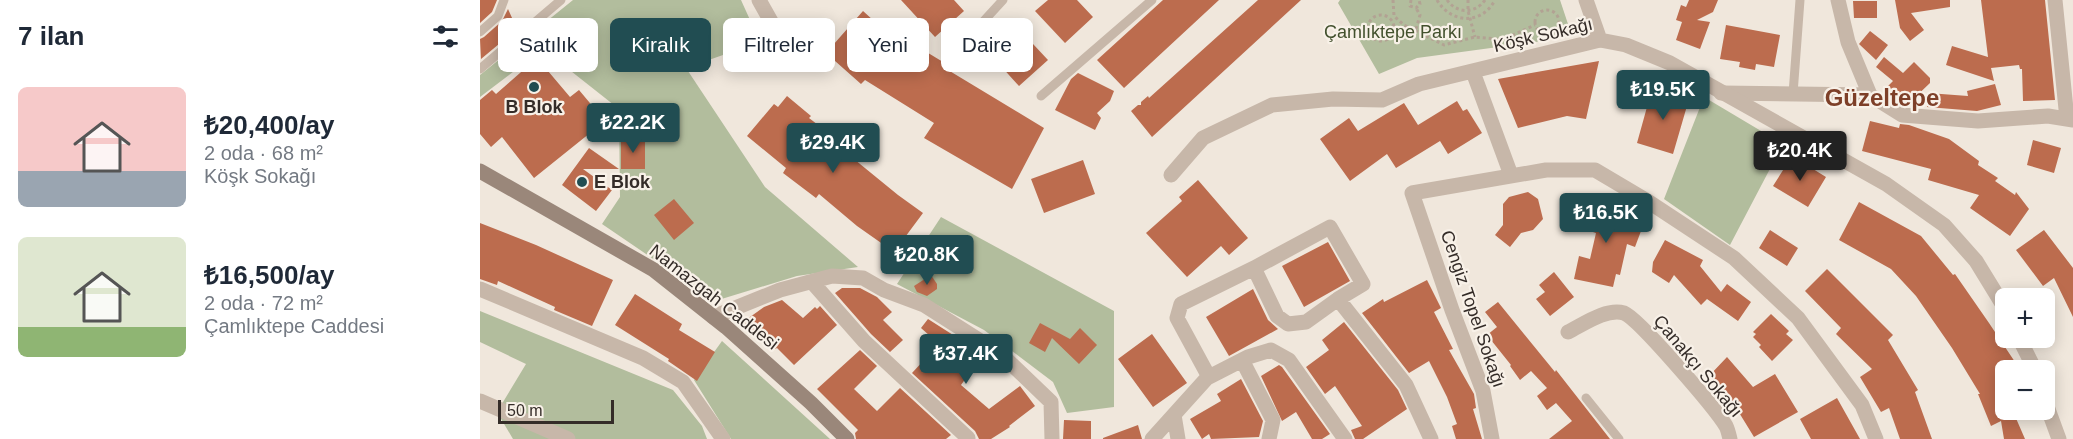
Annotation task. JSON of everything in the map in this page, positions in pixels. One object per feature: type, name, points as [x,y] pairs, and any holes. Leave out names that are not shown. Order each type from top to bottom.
[{"type":"main road","name":"Namazgah Caddesi","points":[[480,171],[654,270],[713,317],[811,403],[847,439]]},
{"type":"street","points":[[759,0],[769,18]]},
{"type":"street","points":[[1586,0],[1600,40]]},
{"type":"street","points":[[1838,0],[1848,42],[1870,95]]},
{"type":"street","points":[[1721,93],[1870,95],[1902,115],[1978,121],[2048,116],[2070,119],[2055,0]]},
{"type":"street","name":"Köşk Sokağı","points":[[1171,175],[1203,138],[1272,105],[1333,99],[1382,100],[1419,84],[1600,40],[1626,45],[1670,63],[1886,184],[1944,225],[1976,261],[1995,292]]},
{"type":"street","points":[[1473,72],[1511,175],[1546,170],[1595,170],[1649,202],[1734,258],[1798,318],[1862,405],[1876,439]]},
{"type":"street","name":"Cengiz Topel Sokağı","points":[[1492,439],[1483,392],[1412,194],[1491,181],[1511,175]]},
{"type":"street","points":[[1209,377],[1177,318],[1181,304],[1330,227],[1364,284],[1306,322],[1288,324],[1277,316],[1254,268]]},
{"type":"street","points":[[713,317],[780,290],[832,276],[863,278],[884,290],[924,305],[1001,354],[1051,402],[1052,439]]},
{"type":"street","points":[[812,282],[864,341],[966,438]]},
{"type":"street","points":[[480,289],[643,358],[683,382],[723,439]]},
{"type":"street","points":[[1338,299],[1406,385],[1431,439]]},
{"type":"street","name":"Çanakçı Sokağı","points":[[1568,332],[1611,311],[1626,314],[1648,333],[1688,379],[1727,427],[1730,439]]},
{"type":"street","points":[[1152,439],[1209,377],[1242,360],[1271,350],[1289,360],[1345,439]]},
{"type":"street","points":[[1242,360],[1273,420],[1269,439]]},
{"type":"street","points":[[480,401],[568,439]]},
{"type":"street","points":[[1173,415],[1178,439]]},
{"type":"street","points":[[2052,420],[2059,439]]},
{"type":"lane","points":[[480,32],[498,16],[504,0]]},
{"type":"lane","points":[[480,69],[561,0]]},
{"type":"lane","points":[[986,18],[1003,0]]},
{"type":"lane","points":[[1134,0],[1144,7]]},
{"type":"lane","points":[[1041,96],[1152,0]]},
{"type":"lane","points":[[1793,94],[1800,0]]},
{"type":"lane","points":[[1587,398],[1619,439]]},
{"type":"path","points":[[1391,20],[1394,16],[1393,0]]},
{"type":"path","points":[[1411,0],[1410,6],[1416,8],[1420,15],[1416,30]]},
{"type":"path","points":[[1416,8],[1420,4],[1419,0]]},
{"type":"path","points":[[1437,0],[1449,14],[1470,18],[1487,11],[1496,0]]},
{"type":"path","points":[[1447,0],[1458,9],[1468,11],[1475,9],[1485,0]]},
{"type":"path","points":[[1467,0],[1475,37]]},
{"type":"path","points":[[1543,10],[1554,12],[1558,18],[1557,29],[1551,34],[1541,33],[1535,25],[1536,17],[1543,10]]},
{"type":"path","points":[[1382,15],[1391,20],[1394,30],[1390,39],[1380,42],[1371,38],[1368,28],[1372,19],[1382,15]]},
{"type":"path","points":[[1394,16],[1404,25],[1444,45],[1475,37],[1496,39],[1511,36],[1535,25]]},
{"type":"green space","points":[[573,0],[741,0],[749,18],[723,18],[723,55],[711,59],[711,18],[610,18],[610,72],[689,72],[765,187],[858,267],[797,276],[715,301],[602,224],[620,197],[619,109],[572,72],[598,72],[598,18],[551,18]]},
{"type":"green space","name":"Çamlıktepe Parkı","points":[[1340,0],[1560,0],[1571,33],[1536,42],[1417,58],[1379,74],[1338,3]]},
{"type":"green space","points":[[498,60],[498,72],[513,72],[480,97],[480,75]]},
{"type":"green space","points":[[1704,97],[1783,144],[1730,245],[1664,199]]},
{"type":"green space","points":[[941,217],[1114,311],[1114,407],[1067,413],[1053,382],[984,330],[897,284]]},
{"type":"green space","points":[[480,311],[673,390],[702,426],[707,439],[513,439],[497,412],[526,364],[480,342]]},
{"type":"green space","points":[[722,341],[830,439],[731,439],[694,380]]},
{"type":"building","points":[[480,0],[497,0],[492,12],[480,23]]},
{"type":"building","points":[[901,0],[954,0],[964,11],[956,18],[941,18],[941,32],[935,37],[929,30],[929,18],[918,18]]},
{"type":"building","points":[[1048,0],[1077,0],[1093,17],[1065,43],[1035,11]]},
{"type":"building","points":[[1163,0],[1219,0],[1124,88],[1097,60]]},
{"type":"building","points":[[1258,0],[1301,0],[1152,137],[1131,111],[1141,105],[1141,102],[1148,96],[1149,98]]},
{"type":"building","points":[[1689,0],[1718,0],[1713,12],[1697,20],[1710,22],[1700,49],[1676,40],[1682,22],[1676,20],[1681,5],[1686,7]]},
{"type":"building","points":[[1895,0],[1950,0],[1950,7],[1911,13],[1924,30],[1910,41],[1900,28]]},
{"type":"building","points":[[1981,0],[2045,0],[2055,100],[2023,101],[2022,69],[2019,65],[1991,68],[1994,81],[1946,65],[1952,46],[1988,57]]},
{"type":"building","points":[[1853,1],[1877,1],[1877,18],[1854,18]]},
{"type":"building","points":[[508,9],[512,18],[504,18]]},
{"type":"building","points":[[863,11],[871,18],[857,18]]},
{"type":"building","points":[[498,25],[498,45],[481,59],[480,39]]},
{"type":"building","points":[[1726,25],[1780,35],[1774,67],[1756,64],[1755,70],[1739,67],[1740,62],[1720,59]]},
{"type":"building","points":[[847,29],[847,72],[835,61],[835,43]]},
{"type":"building","points":[[1870,31],[1888,45],[1876,60],[1859,44]]},
{"type":"building","points":[[1033,44],[1048,60],[1019,86],[1006,72],[1033,72]]},
{"type":"building","points":[[929,54],[941,61],[941,72],[951,72],[1044,128],[1012,189],[924,138],[934,123],[865,80],[861,84],[847,72],[929,72]]},
{"type":"building","points":[[1884,57],[1903,73],[1914,62],[1930,78],[1930,83],[1907,105],[1888,86],[1893,81],[1876,67]]},
{"type":"building","points":[[1599,61],[1586,119],[1567,116],[1518,128],[1498,79]]},
{"type":"building","points":[[521,72],[549,72],[570,97],[579,90],[605,121],[534,178],[502,137],[491,147],[480,134],[480,100],[492,90],[496,94]]},
{"type":"building","points":[[1078,73],[1114,91],[1110,101],[1097,113],[1101,118],[1095,130],[1055,110],[1071,79]]},
{"type":"building","points":[[1995,84],[2001,105],[1977,111],[1927,107],[1928,93],[1968,96],[1967,91]]},
{"type":"building","points":[[1652,89],[1689,99],[1673,154],[1637,143]]},
{"type":"building","points":[[787,96],[811,116],[809,118],[852,151],[849,155],[923,213],[894,252],[857,226],[819,194],[816,198],[783,173],[786,168],[747,136],[774,104],[778,107]]},
{"type":"building","points":[[1457,101],[1463,111],[1467,109],[1482,133],[1448,154],[1440,141],[1396,168],[1387,154],[1350,181],[1320,139],[1349,118],[1358,131],[1404,103],[1418,125]]},
{"type":"building","points":[[1870,121],[1899,128],[1900,124],[1909,125],[1949,139],[1979,161],[1978,165],[1998,178],[1995,181],[2015,195],[2016,192],[2029,209],[2010,236],[1970,208],[1979,195],[1928,180],[1931,169],[1862,151]]},
{"type":"building","points":[[621,138],[645,138],[645,169],[621,169]]},
{"type":"building","points":[[2033,140],[2061,148],[2054,173],[2027,165]]},
{"type":"building","name":"E Blok","points":[[589,148],[619,169],[583,169],[612,190],[596,211],[562,185]]},
{"type":"building","points":[[1792,156],[1826,177],[1808,207],[1773,186]]},
{"type":"building","points":[[1083,160],[1095,194],[1044,213],[1031,179]]},
{"type":"building","points":[[1198,180],[1248,238],[1229,255],[1221,246],[1187,277],[1146,233],[1182,201],[1179,197]]},
{"type":"building","points":[[1528,192],[1538,199],[1543,219],[1533,230],[1521,233],[1510,247],[1495,235],[1503,225],[1503,204],[1509,197]]},
{"type":"building","points":[[674,199],[694,223],[674,240],[654,215]]},
{"type":"building","points":[[1584,201],[1644,223],[1635,247],[1627,244],[1620,275],[1616,274],[1613,287],[1574,279],[1579,256],[1590,259],[1596,233],[1575,226]]},
{"type":"building","points":[[1859,202],[1921,236],[1953,275],[1955,274],[1995,332],[1995,348],[2006,348],[2014,360],[1995,360],[1995,420],[2017,420],[2025,439],[2004,439],[2001,421],[1991,426],[1978,394],[1980,394],[1952,348],[1916,296],[1891,269],[1839,240]]},
{"type":"building","points":[[480,223],[536,245],[613,280],[592,326],[554,310],[555,307],[498,281],[497,285],[480,279]]},
{"type":"building","points":[[1770,230],[1798,248],[1787,266],[1759,248]]},
{"type":"building","points":[[2044,230],[2073,268],[2073,317],[2054,278],[2043,286],[2016,250]]},
{"type":"building","points":[[1665,240],[1703,260],[1700,266],[1721,292],[1727,284],[1751,302],[1738,321],[1707,299],[1701,305],[1674,275],[1669,283],[1652,272],[1653,262]]},
{"type":"building","points":[[1328,242],[1350,281],[1304,307],[1282,266]]},
{"type":"building","points":[[1827,269],[1893,335],[1888,340],[1918,390],[1915,392],[1932,439],[1900,439],[1889,408],[1881,412],[1860,377],[1872,369],[1836,334],[1841,328],[1805,291]]},
{"type":"building","points":[[1554,272],[1574,297],[1550,316],[1536,299],[1545,292],[1539,285]]},
{"type":"building","points":[[931,275],[937,284],[937,289],[927,296],[917,292],[914,286]]},
{"type":"building","points":[[1427,280],[1441,308],[1434,312],[1453,349],[1449,350],[1474,394],[1476,408],[1473,409],[1482,439],[1456,439],[1452,426],[1457,424],[1447,397],[1429,361],[1409,373],[1362,313],[1383,299],[1384,302]]},
{"type":"building","points":[[842,288],[860,288],[877,297],[892,312],[883,320],[903,340],[890,352],[835,293]]},
{"type":"building","points":[[1253,289],[1268,320],[1278,329],[1229,356],[1206,317]]},
{"type":"building","points":[[635,294],[682,324],[679,330],[715,352],[697,381],[668,361],[669,359],[615,325]]},
{"type":"building","points":[[782,300],[803,318],[815,307],[817,309],[820,306],[837,325],[794,365],[777,348],[775,349],[743,322],[764,307]]},
{"type":"building","points":[[1498,302],[1555,372],[1556,370],[1610,439],[1549,439],[1572,421],[1556,403],[1547,410],[1537,396],[1547,388],[1531,371],[1520,380],[1487,335],[1497,327],[1485,312]]},
{"type":"building","points":[[1771,314],[1789,331],[1786,334],[1793,340],[1772,361],[1753,337],[1756,334],[1753,332]]},
{"type":"building","points":[[928,319],[983,354],[961,385],[989,409],[1020,386],[1035,406],[1010,427],[991,439],[979,439],[975,431],[912,373],[939,344],[921,328]]},
{"type":"building","points":[[1344,322],[1398,390],[1407,409],[1363,439],[1355,439],[1351,430],[1362,426],[1335,386],[1325,394],[1306,367],[1329,350],[1322,340]]},
{"type":"building","points":[[1040,323],[1070,339],[1080,328],[1097,345],[1079,364],[1052,338],[1045,352],[1029,343]]},
{"type":"building","points":[[1152,334],[1187,383],[1153,407],[1118,359]]},
{"type":"building","points":[[860,350],[877,366],[854,389],[877,411],[900,388],[951,435],[946,439],[856,439],[855,433],[858,430],[817,389]]},
{"type":"building","points":[[1727,357],[1753,387],[1775,374],[1798,412],[1754,437],[1727,393],[1725,394],[1709,376]]},
{"type":"building","points":[[1279,365],[1330,434],[1322,439],[1312,439],[1296,412],[1282,421],[1261,376]]},
{"type":"building","points":[[1241,379],[1263,421],[1259,437],[1211,439],[1209,434],[1202,439],[1190,419],[1221,401],[1217,394]]},
{"type":"building","points":[[1837,398],[1860,439],[1811,439],[1800,419]]},
{"type":"building","points":[[1064,420],[1091,421],[1091,439],[1063,439]]},
{"type":"building","points":[[1138,425],[1142,439],[1103,439],[1103,438]]},
{"type":"place","name":"B Blok","points":[[534,87]]},
{"type":"place","name":"E Blok","points":[[582,182]]},
{"type":"district","name":"Güzeltepe","points":[[1882,98]]}]
